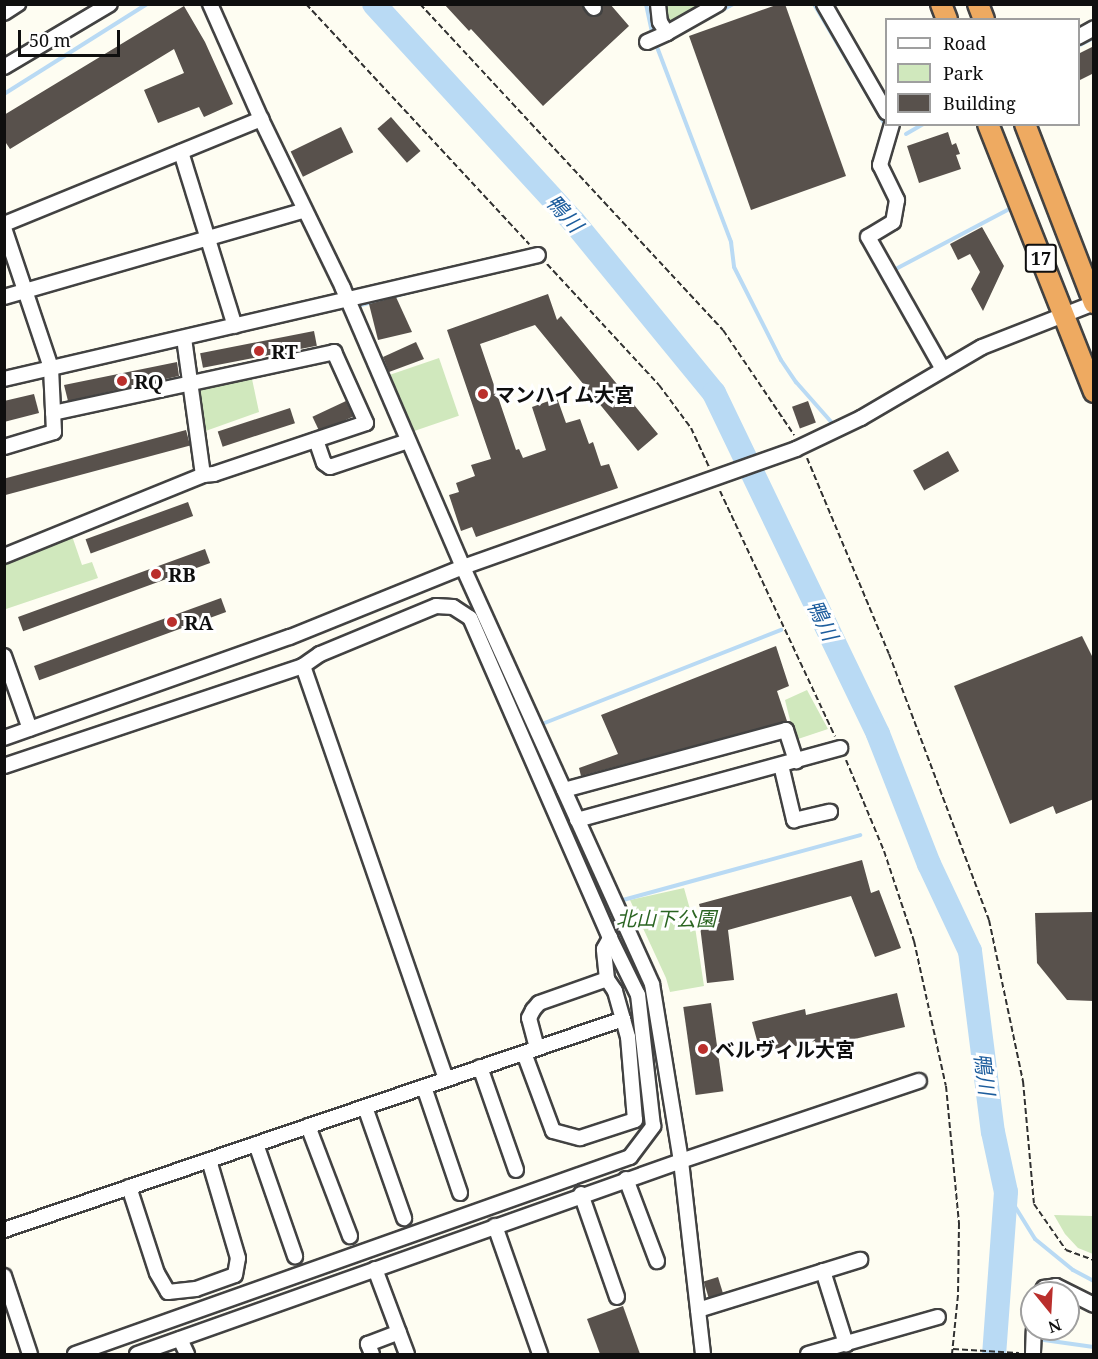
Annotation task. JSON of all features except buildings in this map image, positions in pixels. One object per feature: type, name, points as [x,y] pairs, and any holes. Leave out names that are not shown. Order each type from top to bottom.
[{"type":"highway","name":"17","points":[[989,126],[1094,392]]},
{"type":"highway","name":"17","points":[[1025,126],[1094,303]]},
{"type":"street","points":[[4,13],[18,4]]},
{"type":"street","points":[[4,67],[110,4]]},
{"type":"street","points":[[210,4],[261,119],[348,301],[463,567],[655,991],[681,1161],[703,1354]]},
{"type":"street","points":[[658,4],[660,22],[667,33]]},
{"type":"street","points":[[647,42],[718,4]]},
{"type":"street","points":[[824,4],[885,110]]},
{"type":"street","points":[[1080,36],[1094,28]]},
{"type":"street","points":[[4,447],[54,432],[51,368],[4,226],[261,119]]},
{"type":"street","points":[[891,126],[880,165],[897,200],[893,222],[867,237],[942,368]]},
{"type":"street","points":[[181,152],[235,326]]},
{"type":"street","points":[[4,297],[305,210]]},
{"type":"street","points":[[4,379],[348,301],[538,255]]},
{"type":"street","points":[[4,738],[309,630],[463,567],[799,448],[861,418],[942,368],[982,347],[1094,303]]},
{"type":"street","points":[[183,338],[203,475]]},
{"type":"street","points":[[4,556],[203,475],[214,474],[366,423],[334,352],[53,414]]},
{"type":"street","points":[[316,440],[324,463],[330,467],[408,441]]},
{"type":"street","points":[[4,766],[303,666],[320,654],[436,606],[453,607],[470,618],[610,938],[638,995],[653,1126],[630,1157],[75,1354]]},
{"type":"street","points":[[4,656],[30,729]]},
{"type":"street","points":[[303,666],[446,1079]]},
{"type":"street","points":[[564,790],[786,730],[796,761]]},
{"type":"street","points":[[578,820],[840,748]]},
{"type":"street","points":[[781,765],[794,820],[830,812]]},
{"type":"street","points":[[607,979],[539,1003],[529,1018],[530,1051],[553,1131],[580,1138],[635,1120],[628,1037],[615,991],[607,979],[604,950],[610,938]]},
{"type":"street","points":[[4,1230],[623,1019]]},
{"type":"street","points":[[480,1068],[516,1170]]},
{"type":"street","points":[[137,1354],[581,1194],[919,1081]]},
{"type":"street","points":[[424,1087],[460,1193]]},
{"type":"street","points":[[364,1107],[404,1218]]},
{"type":"street","points":[[308,1126],[350,1236]]},
{"type":"street","points":[[256,1144],[295,1256]]},
{"type":"street","points":[[129,1188],[157,1273],[168,1292],[196,1289],[235,1275],[238,1258],[209,1160]]},
{"type":"street","points":[[626,1179],[657,1261]]},
{"type":"street","points":[[581,1194],[617,1297]]},
{"type":"street","points":[[495,1226],[540,1354]]},
{"type":"street","points":[[698,1310],[860,1260]]},
{"type":"street","points":[[375,1269],[407,1354]]},
{"type":"street","points":[[823,1271],[846,1344]]},
{"type":"street","points":[[4,1276],[9,1305],[30,1354]]},
{"type":"street","points":[[1080,1298],[1094,1305]]},
{"type":"street","points":[[808,1354],[938,1317]]},
{"type":"street","points":[[372,1354],[368,1344],[399,1332]]},
{"type":"street","points":[[180,1339],[187,1354]]},
{"type":"path","points":[[306,4],[678,409],[718,478],[884,851],[914,941],[946,1086],[959,1223],[958,1295],[952,1354]]},
{"type":"path","points":[[420,4],[723,330],[799,448],[890,654],[989,920],[1023,1081],[1034,1204],[1066,1250],[1094,1260]]},
{"type":"path","points":[[952,1349],[1033,1353]]},
{"type":"green space","points":[[661,5],[695,5],[699,11],[667,29]]},
{"type":"green space","points":[[439,358],[459,416],[411,432],[391,375]]},
{"type":"green space","points":[[252,379],[259,412],[200,433],[194,390]]},
{"type":"green space","points":[[71,533],[82,565],[92,562],[98,578],[6,609],[4,559]]},
{"type":"green space","points":[[807,690],[828,729],[795,740],[785,700]]},
{"type":"green space","name":"北山下公園","points":[[684,888],[695,927],[704,986],[670,992],[666,978],[630,900]]},
{"type":"green space","points":[[1054,1215],[1093,1216],[1093,1254],[1078,1248],[1065,1234]]},
{"type":"waterway","points":[[4,94],[147,4]]},
{"type":"waterway","name":"鴨川","points":[[374,4],[574,222],[714,393],[878,734],[929,864],[970,951],[993,1132],[1006,1192],[994,1354]]},
{"type":"waterway","points":[[646,4],[653,36]]},
{"type":"waterway","points":[[657,46],[733,4]]},
{"type":"waterway","points":[[814,4],[884,123]]},
{"type":"waterway","points":[[1080,45],[1094,38]]},
{"type":"waterway","points":[[657,47],[731,242],[734,267],[781,360],[796,382],[833,424]]},
{"type":"waterway","points":[[906,134],[920,126]]},
{"type":"waterway","points":[[892,271],[1013,207]]},
{"type":"waterway","points":[[357,306],[426,288]]},
{"type":"waterway","points":[[542,724],[781,630]]},
{"type":"waterway","points":[[623,900],[860,835]]},
{"type":"waterway","points":[[1006,1192],[1035,1239],[1073,1270],[1094,1281]]},
{"type":"waterway","points":[[1051,1341],[1094,1347]]},
{"type":"place","name":"RT","points":[[259,351]]},
{"type":"place","name":"RQ","points":[[122,381]]},
{"type":"place","name":"マンハイム大宮","points":[[483,394]]},
{"type":"place","name":"RB","points":[[156,574]]},
{"type":"place","name":"RA","points":[[172,622]]},
{"type":"place","name":"ベルヴィル大宮","points":[[703,1049]]}]
